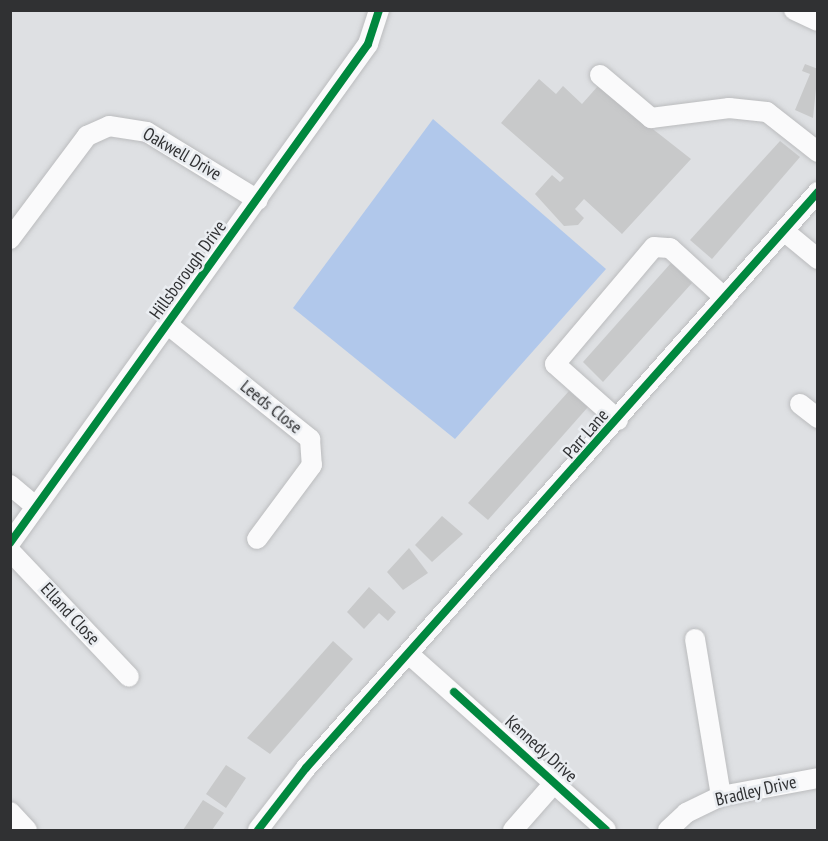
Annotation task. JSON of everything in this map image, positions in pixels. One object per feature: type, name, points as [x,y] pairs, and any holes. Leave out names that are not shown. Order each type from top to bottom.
[{"type":"street","name":"Hillsborough Drive","points":[[10,543],[34,505],[258,200],[368,44],[379,10]]},
{"type":"street","points":[[794,10],[818,21]]},
{"type":"street","points":[[600,75],[651,118],[729,108],[767,112],[818,152]]},
{"type":"street","name":"Oakwell Drive","points":[[10,239],[87,136],[110,126],[147,132],[258,200]]},
{"type":"street","name":"Parr Lane","points":[[258,831],[306,768],[411,656],[818,192]]},
{"type":"street","points":[[784,231],[818,259]]},
{"type":"street","points":[[618,420],[555,364],[654,246],[670,248],[726,298]]},
{"type":"street","name":"Leeds Close","points":[[167,324],[310,439],[312,465],[256,539]]},
{"type":"street","points":[[801,404],[818,418]]},
{"type":"street","points":[[10,486],[34,505]]},
{"type":"street","name":"Elland Close","points":[[10,551],[129,677]]},
{"type":"street","points":[[691,653],[721,796]]},
{"type":"street","name":"Kennedy Drive","points":[[411,656],[556,781],[606,831]]},
{"type":"street","name":"Bradley Drive","points":[[668,831],[686,813],[721,796],[818,778]]},
{"type":"street","points":[[513,831],[556,781]]},
{"type":"street","points":[[10,812],[27,831]]},
{"type":"shaded area","points":[[433,119],[606,269],[455,439],[293,308]]},
{"type":"building","points":[[805,64],[818,69],[813,118],[795,110],[810,74],[802,71]]},
{"type":"building","points":[[539,79],[556,94],[563,86],[582,104],[598,86],[691,159],[622,234],[584,199],[575,209],[584,218],[578,225],[564,226],[535,194],[552,175],[560,182],[564,178],[501,123]]},
{"type":"building","points":[[780,141],[800,157],[712,259],[690,240]]},
{"type":"building","points":[[671,263],[692,283],[603,382],[583,362]]},
{"type":"building","points":[[569,391],[588,407],[488,520],[468,503]]},
{"type":"building","points":[[442,516],[463,534],[432,562],[415,545]]},
{"type":"building","points":[[409,548],[428,573],[403,590],[387,572]]},
{"type":"building","points":[[369,587],[396,612],[388,621],[379,613],[364,629],[347,612]]},
{"type":"building","points":[[333,641],[353,659],[270,754],[247,738]]},
{"type":"building","points":[[226,765],[246,778],[226,808],[206,794]]},
{"type":"building","points":[[203,800],[224,813],[212,830],[183,830]]},
{"type":"cycle path","points":[[10,543],[368,44],[379,10]]},
{"type":"cycle path","points":[[258,830],[306,768],[818,192]]},
{"type":"cycle path","points":[[454,692],[606,830]]}]
